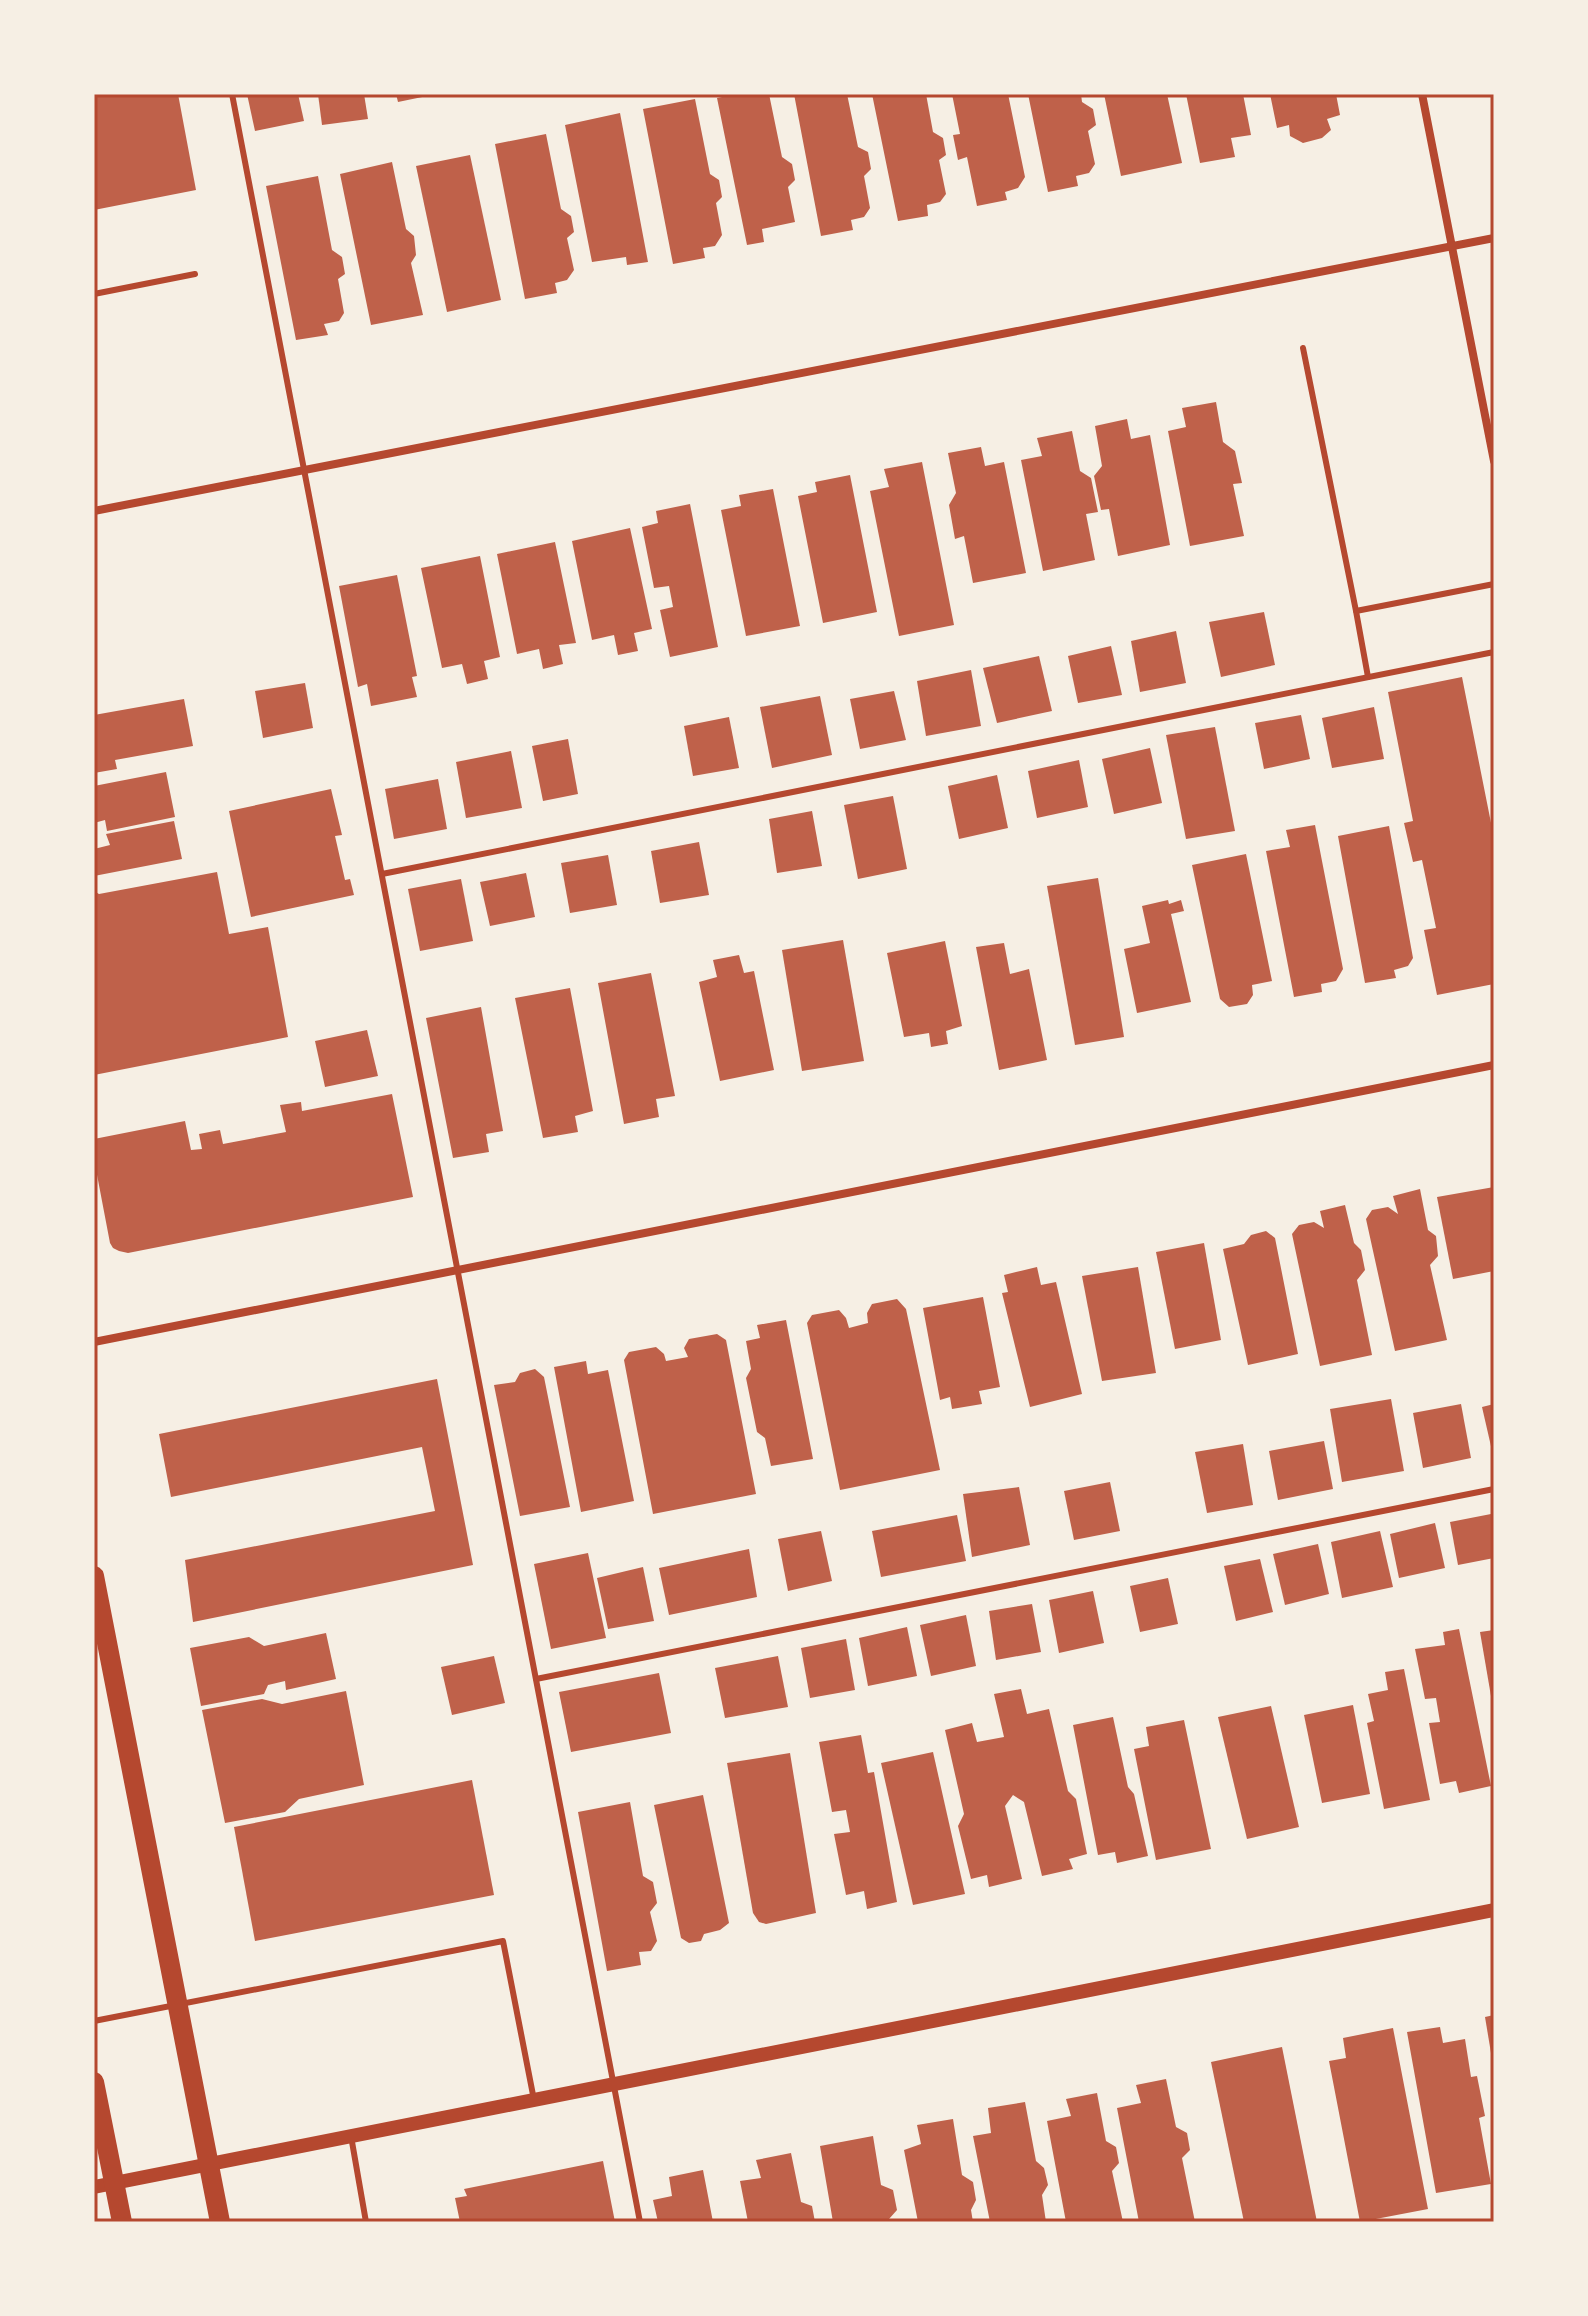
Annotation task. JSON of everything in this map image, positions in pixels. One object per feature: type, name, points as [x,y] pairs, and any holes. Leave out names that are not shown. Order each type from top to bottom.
[{"type":"main road","points":[[94,1576],[220,2222]]},
{"type":"main road","points":[[94,2082],[104,2185],[122,2222]]},
{"type":"street","points":[[1422,94],[1494,461]]},
{"type":"street","points":[[94,511],[1494,238]]},
{"type":"street","points":[[94,1342],[1494,1065]]},
{"type":"street","points":[[104,2185],[1494,1910]]},
{"type":"lane","points":[[232,94],[640,2222]]},
{"type":"lane","points":[[94,294],[195,274]]},
{"type":"lane","points":[[1303,348],[1368,677]]},
{"type":"lane","points":[[1356,611],[1494,584]]},
{"type":"lane","points":[[382,874],[1494,652]]},
{"type":"lane","points":[[536,1679],[1494,1489]]},
{"type":"lane","points":[[94,2021],[503,1941],[534,2100]]},
{"type":"lane","points":[[351,2136],[366,2222]]},
{"type":"building","points":[[94,94],[178,94],[196,190],[94,210]]},
{"type":"building","points":[[247,94],[298,94],[304,121],[255,131]]},
{"type":"building","points":[[318,94],[364,94],[368,119],[322,125]]},
{"type":"building","points":[[396,94],[432,94],[432,95],[398,102]]},
{"type":"building","points":[[737,94],[769,94],[782,157],[792,164],[795,180],[788,187],[795,222],[762,229],[764,242],[747,245],[717,98]]},
{"type":"building","points":[[794,94],[847,94],[858,147],[868,152],[871,169],[864,176],[870,208],[864,217],[851,220],[853,230],[821,236]]},
{"type":"building","points":[[872,94],[926,94],[933,132],[943,138],[946,155],[939,160],[946,194],[940,202],[927,205],[928,216],[898,221]]},
{"type":"building","points":[[952,94],[1008,94],[1025,177],[1018,188],[1005,192],[1007,200],[977,206],[967,157],[958,160],[953,135],[960,134]]},
{"type":"building","points":[[1028,94],[1081,94],[1082,102],[1093,109],[1096,125],[1088,131],[1095,164],[1089,173],[1076,176],[1078,186],[1048,192]]},
{"type":"building","points":[[1104,94],[1167,94],[1182,163],[1121,176]]},
{"type":"building","points":[[1186,94],[1243,94],[1251,135],[1231,138],[1235,157],[1200,163]]},
{"type":"building","points":[[1270,94],[1336,94],[1340,115],[1327,119],[1331,130],[1322,138],[1303,143],[1290,136],[1289,125],[1277,128]]},
{"type":"building","points":[[695,99],[710,174],[719,180],[722,197],[716,203],[722,235],[715,246],[703,248],[705,258],[673,264],[643,109]]},
{"type":"building","points":[[620,113],[648,262],[627,265],[626,257],[592,262],[565,125]]},
{"type":"building","points":[[546,134],[561,209],[571,216],[574,232],[567,238],[574,270],[567,280],[555,283],[557,293],[525,299],[495,144]]},
{"type":"building","points":[[470,155],[501,300],[447,312],[416,166]]},
{"type":"building","points":[[392,162],[406,229],[414,236],[416,255],[411,263],[423,315],[371,325],[340,174]]},
{"type":"building","points":[[318,176],[332,250],[342,257],[345,274],[338,279],[344,313],[339,321],[324,324],[328,335],[296,340],[266,186]]},
{"type":"building","points":[[1216,402],[1223,442],[1235,451],[1242,483],[1233,484],[1244,536],[1190,546],[1168,431],[1186,427],[1182,408]]},
{"type":"building","points":[[1127,419],[1131,439],[1150,435],[1170,545],[1118,556],[1109,509],[1101,510],[1094,476],[1102,466],[1095,426]]},
{"type":"building","points":[[1072,431],[1080,471],[1091,478],[1098,512],[1086,514],[1095,560],[1043,571],[1021,460],[1042,456],[1037,438]]},
{"type":"building","points":[[981,447],[985,466],[1004,462],[1026,573],[973,583],[964,536],[955,539],[949,505],[956,493],[948,453]]},
{"type":"building","points":[[922,462],[954,625],[899,636],[870,491],[889,487],[884,469]]},
{"type":"building","points":[[850,475],[877,612],[823,623],[798,496],[817,492],[815,482]]},
{"type":"building","points":[[773,489],[800,626],[746,636],[721,510],[741,506],[739,495]]},
{"type":"building","points":[[690,504],[718,647],[670,657],[660,610],[673,607],[669,586],[654,588],[642,527],[658,523],[656,511]]},
{"type":"building","points":[[630,528],[652,629],[634,633],[638,651],[618,655],[614,635],[592,640],[572,541]]},
{"type":"building","points":[[555,542],[576,643],[559,645],[563,664],[543,669],[539,649],[517,654],[497,554]]},
{"type":"building","points":[[480,556],[500,657],[484,661],[488,679],[467,684],[462,664],[442,668],[421,568]]},
{"type":"building","points":[[397,575],[417,676],[412,677],[417,697],[371,706],[367,684],[358,687],[339,586]]},
{"type":"building","points":[[1264,612],[1275,665],[1221,677],[1209,622]]},
{"type":"building","points":[[1176,631],[1186,683],[1140,692],[1131,641]]},
{"type":"building","points":[[1111,646],[1122,695],[1078,703],[1068,656]]},
{"type":"building","points":[[1039,656],[1052,711],[997,723],[983,668]]},
{"type":"building","points":[[971,670],[981,726],[926,736],[917,681]]},
{"type":"building","points":[[1462,677],[1494,838],[1494,984],[1437,995],[1424,930],[1436,928],[1422,860],[1413,862],[1404,823],[1413,821],[1388,692]]},
{"type":"building","points":[[305,683],[313,728],[263,738],[255,691]]},
{"type":"building","points":[[894,691],[906,740],[860,749],[850,699]]},
{"type":"building","points":[[820,696],[832,755],[772,768],[760,707]]},
{"type":"building","points":[[184,699],[193,746],[115,760],[117,769],[94,773],[94,715]]},
{"type":"building","points":[[1374,707],[1384,759],[1332,768],[1322,718]]},
{"type":"building","points":[[1301,715],[1310,759],[1264,769],[1255,723]]},
{"type":"building","points":[[729,717],[739,768],[693,776],[684,726]]},
{"type":"building","points":[[1215,727],[1235,831],[1186,839],[1166,735]]},
{"type":"building","points":[[568,739],[578,794],[543,801],[532,746]]},
{"type":"building","points":[[1150,748],[1162,803],[1114,814],[1102,759]]},
{"type":"building","points":[[511,751],[522,808],[466,818],[456,762]]},
{"type":"building","points":[[1079,760],[1088,807],[1037,818],[1028,771]]},
{"type":"building","points":[[166,772],[175,817],[107,831],[105,820],[94,823],[94,786]]},
{"type":"building","points":[[997,775],[1008,828],[959,839],[948,786]]},
{"type":"building","points":[[438,779],[447,829],[394,839],[385,789]]},
{"type":"building","points":[[331,789],[342,835],[335,836],[345,880],[350,879],[354,895],[251,917],[229,811]]},
{"type":"building","points":[[893,796],[907,869],[858,879],[844,805]]},
{"type":"building","points":[[812,811],[822,866],[777,873],[769,819]]},
{"type":"building","points":[[174,821],[182,859],[94,876],[94,849],[110,845],[106,834]]},
{"type":"building","points":[[1315,825],[1343,969],[1336,981],[1321,984],[1322,992],[1294,997],[1266,851],[1290,847],[1286,830]]},
{"type":"building","points":[[1389,826],[1413,958],[1408,966],[1394,970],[1396,978],[1365,983],[1338,836]]},
{"type":"building","points":[[699,842],[709,895],[660,903],[651,851]]},
{"type":"building","points":[[1246,854],[1272,981],[1252,985],[1253,995],[1247,1004],[1229,1007],[1220,999],[1192,865]]},
{"type":"building","points":[[608,855],[617,905],[570,913],[561,863]]},
{"type":"building","points":[[217,872],[229,934],[268,927],[288,1037],[94,1075],[94,891],[99,894]]},
{"type":"building","points":[[526,873],[535,917],[490,926],[480,882]]},
{"type":"building","points":[[1098,878],[1124,1037],[1075,1045],[1047,886]]},
{"type":"building","points":[[461,879],[473,941],[420,951],[408,889]]},
{"type":"building","points":[[1168,900],[1169,904],[1181,900],[1184,911],[1171,914],[1191,1002],[1137,1013],[1124,949],[1150,943],[1142,906]]},
{"type":"building","points":[[843,940],[864,1061],[802,1071],[782,950]]},
{"type":"building","points":[[945,941],[962,1026],[946,1031],[948,1044],[931,1047],[929,1033],[904,1037],[887,953]]},
{"type":"building","points":[[1004,943],[1010,974],[1029,969],[1047,1060],[999,1070],[976,947]]},
{"type":"building","points":[[739,955],[744,973],[754,971],[774,1070],[720,1081],[699,982],[717,977],[713,960]]},
{"type":"building","points":[[651,973],[675,1096],[656,1099],[659,1117],[624,1124],[598,983]]},
{"type":"building","points":[[570,988],[593,1111],[575,1116],[578,1132],[543,1138],[515,998]]},
{"type":"building","points":[[481,1007],[503,1131],[486,1134],[489,1152],[453,1158],[426,1018]]},
{"type":"building","points":[[367,1030],[378,1076],[325,1087],[315,1041]]},
{"type":"building","points":[[392,1094],[413,1197],[128,1253],[113,1248],[110,1243],[94,1159],[94,1139],[185,1121],[191,1150],[202,1149],[199,1134],[220,1130],[223,1144],[286,1132],[280,1105],[301,1102],[302,1111]]},
{"type":"building","points":[[1494,1187],[1494,1271],[1453,1279],[1437,1197]]},
{"type":"building","points":[[1420,1189],[1428,1230],[1436,1236],[1438,1256],[1430,1265],[1447,1340],[1395,1351],[1366,1219],[1372,1210],[1388,1207],[1398,1214],[1393,1196]]},
{"type":"building","points":[[1345,1205],[1354,1243],[1361,1250],[1365,1270],[1357,1280],[1372,1355],[1320,1366],[1292,1234],[1299,1225],[1314,1222],[1324,1228],[1320,1211]]},
{"type":"building","points":[[1266,1231],[1275,1238],[1298,1354],[1248,1365],[1223,1249],[1244,1244],[1251,1235]]},
{"type":"building","points":[[1204,1243],[1221,1340],[1175,1349],[1156,1252]]},
{"type":"building","points":[[1037,1267],[1041,1285],[1056,1282],[1082,1394],[1030,1407],[1002,1293],[1008,1292],[1004,1275]]},
{"type":"building","points":[[1138,1267],[1156,1373],[1102,1381],[1082,1276]]},
{"type":"building","points":[[983,1297],[1000,1387],[979,1391],[982,1404],[952,1409],[950,1397],[940,1400],[923,1308]]},
{"type":"building","points":[[897,1299],[906,1309],[940,1470],[840,1490],[807,1323],[812,1315],[839,1310],[849,1328],[868,1323],[867,1313],[872,1304]]},
{"type":"building","points":[[786,1320],[813,1459],[771,1466],[765,1438],[757,1432],[746,1378],[751,1369],[746,1341],[760,1338],[757,1325]]},
{"type":"building","points":[[717,1334],[726,1340],[756,1494],[653,1514],[624,1360],[629,1352],[656,1347],[664,1354],[666,1361],[688,1357],[684,1348],[689,1339]]},
{"type":"building","points":[[586,1361],[588,1374],[608,1370],[634,1501],[581,1512],[554,1367]]},
{"type":"building","points":[[535,1369],[544,1377],[570,1507],[520,1516],[494,1385],[515,1382],[520,1373]]},
{"type":"building","points":[[437,1379],[473,1565],[193,1622],[185,1560],[435,1511],[422,1447],[171,1497],[159,1434]]},
{"type":"building","points":[[1391,1399],[1404,1471],[1342,1482],[1330,1409]]},
{"type":"building","points":[[1461,1404],[1471,1458],[1423,1468],[1413,1413]]},
{"type":"building","points":[[1494,1404],[1494,1455],[1493,1455],[1482,1407]]},
{"type":"building","points":[[1324,1441],[1333,1489],[1278,1500],[1269,1451]]},
{"type":"building","points":[[1243,1444],[1253,1505],[1207,1513],[1195,1452]]},
{"type":"building","points":[[1110,1482],[1120,1531],[1074,1540],[1064,1491]]},
{"type":"building","points":[[1019,1487],[1030,1545],[972,1557],[963,1494]]},
{"type":"building","points":[[1491,1514],[1494,1558],[1458,1565],[1450,1522]]},
{"type":"building","points":[[957,1515],[966,1561],[881,1577],[872,1531]]},
{"type":"building","points":[[1435,1523],[1445,1568],[1399,1578],[1390,1534]]},
{"type":"building","points":[[821,1531],[832,1581],[788,1591],[778,1539]]},
{"type":"building","points":[[1380,1531],[1393,1587],[1342,1598],[1331,1542]]},
{"type":"building","points":[[1318,1544],[1329,1594],[1285,1605],[1273,1554]]},
{"type":"building","points":[[749,1549],[757,1597],[669,1615],[659,1568]]},
{"type":"building","points":[[588,1553],[606,1638],[551,1649],[534,1564]]},
{"type":"building","points":[[1260,1559],[1273,1612],[1236,1621],[1224,1566]]},
{"type":"building","points":[[643,1567],[654,1621],[608,1629],[597,1578]]},
{"type":"building","points":[[1168,1578],[1178,1624],[1140,1632],[1130,1586]]},
{"type":"building","points":[[1093,1591],[1104,1643],[1059,1653],[1049,1600]]},
{"type":"building","points":[[1032,1604],[1041,1652],[996,1660],[989,1611]]},
{"type":"building","points":[[966,1615],[976,1666],[931,1676],[920,1625]]},
{"type":"building","points":[[907,1627],[917,1676],[868,1686],[859,1638]]},
{"type":"building","points":[[1459,1629],[1491,1786],[1459,1793],[1456,1781],[1440,1784],[1429,1723],[1440,1722],[1436,1698],[1425,1699],[1415,1649],[1445,1645],[1443,1632]]},
{"type":"building","points":[[1494,1630],[1494,1702],[1492,1702],[1480,1632]]},
{"type":"building","points":[[326,1633],[336,1679],[286,1690],[285,1681],[268,1685],[264,1694],[201,1706],[190,1648],[249,1637],[264,1646]]},
{"type":"building","points":[[846,1639],[855,1690],[810,1698],[801,1648]]},
{"type":"building","points":[[494,1656],[505,1703],[452,1715],[441,1667]]},
{"type":"building","points":[[778,1656],[788,1707],[725,1718],[715,1668]]},
{"type":"building","points":[[1404,1669],[1430,1800],[1384,1809],[1367,1723],[1374,1721],[1368,1694],[1388,1690],[1385,1672]]},
{"type":"building","points":[[659,1673],[671,1733],[571,1752],[559,1692]]},
{"type":"building","points":[[1021,1689],[1027,1714],[1049,1709],[1068,1791],[1076,1799],[1087,1854],[1069,1859],[1073,1869],[1042,1876],[1024,1802],[1013,1795],[1005,1806],[1022,1879],[989,1887],[987,1875],[971,1879],[958,1826],[964,1814],[945,1730],[972,1723],[977,1742],[1004,1737],[994,1694]]},
{"type":"building","points":[[346,1691],[364,1785],[299,1799],[285,1812],[225,1823],[202,1710],[262,1699],[282,1704]]},
{"type":"building","points":[[1353,1705],[1370,1794],[1322,1803],[1304,1715]]},
{"type":"building","points":[[1271,1706],[1299,1827],[1247,1839],[1218,1717]]},
{"type":"building","points":[[1113,1717],[1128,1787],[1134,1794],[1148,1856],[1117,1863],[1115,1852],[1098,1855],[1073,1725]]},
{"type":"building","points":[[1184,1720],[1211,1849],[1156,1860],[1134,1749],[1149,1746],[1146,1727]]},
{"type":"building","points":[[861,1735],[868,1773],[874,1772],[897,1902],[867,1909],[864,1891],[846,1895],[834,1834],[850,1832],[846,1810],[832,1812],[819,1742]]},
{"type":"building","points":[[933,1752],[965,1894],[913,1905],[881,1763]]},
{"type":"building","points":[[790,1753],[816,1913],[766,1924],[759,1922],[753,1913],[727,1763]]},
{"type":"building","points":[[472,1780],[494,1895],[255,1941],[234,1827]]},
{"type":"building","points":[[703,1795],[729,1923],[720,1930],[704,1934],[701,1941],[689,1943],[681,1938],[654,1805]]},
{"type":"building","points":[[630,1802],[643,1876],[653,1882],[657,1903],[650,1912],[657,1941],[651,1951],[639,1952],[641,1965],[607,1971],[578,1812]]},
{"type":"building","points":[[1494,2015],[1494,2059],[1492,2059],[1485,2017]]},
{"type":"building","points":[[1440,2027],[1443,2043],[1465,2039],[1471,2077],[1477,2076],[1485,2116],[1479,2118],[1491,2184],[1436,2193],[1407,2032]]},
{"type":"building","points":[[1393,2028],[1428,2209],[1360,2222],[1329,2061],[1346,2058],[1343,2038]]},
{"type":"building","points":[[1282,2047],[1317,2222],[1244,2222],[1211,2062]]},
{"type":"building","points":[[1166,2079],[1176,2127],[1187,2133],[1190,2150],[1182,2158],[1195,2222],[1139,2222],[1117,2108],[1141,2103],[1136,2085]]},
{"type":"building","points":[[1097,2093],[1106,2141],[1116,2147],[1119,2163],[1112,2171],[1123,2222],[1066,2222],[1047,2121],[1071,2116],[1066,2099]]},
{"type":"building","points":[[1025,2102],[1036,2161],[1044,2168],[1048,2185],[1042,2195],[1046,2222],[990,2222],[973,2136],[991,2133],[988,2108]]},
{"type":"building","points":[[953,2119],[962,2175],[973,2182],[976,2200],[971,2210],[973,2222],[918,2222],[904,2150],[921,2144],[917,2125]]},
{"type":"building","points":[[873,2136],[881,2185],[893,2190],[897,2210],[890,2222],[833,2222],[820,2146]]},
{"type":"building","points":[[791,2153],[801,2202],[812,2206],[815,2222],[748,2222],[740,2181],[761,2178],[756,2160]]},
{"type":"building","points":[[603,2161],[615,2222],[460,2222],[455,2198],[467,2196],[464,2189]]},
{"type":"building","points":[[703,2170],[713,2222],[658,2222],[653,2200],[672,2196],[669,2177]]}]
